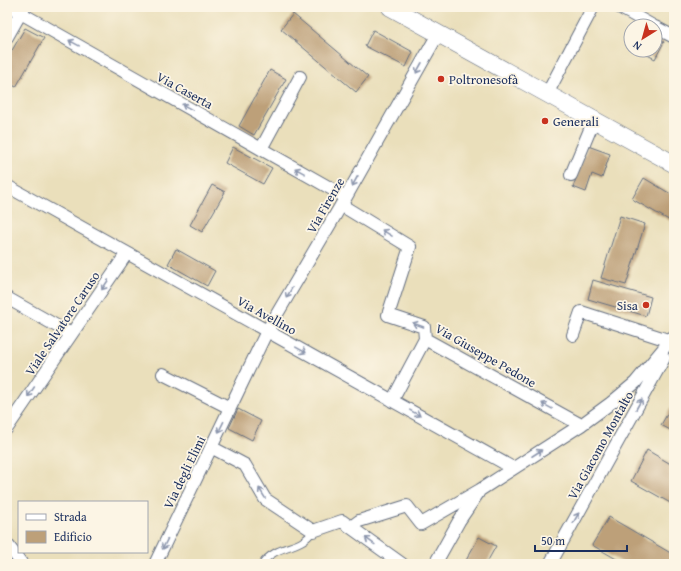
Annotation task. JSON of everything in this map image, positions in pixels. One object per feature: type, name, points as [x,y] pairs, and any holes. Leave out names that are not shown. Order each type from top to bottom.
[{"type":"main road","points":[[390,7],[674,164]]},
{"type":"street","points":[[547,94],[593,7]]},
{"type":"street","points":[[618,7],[639,18]]},
{"type":"street","points":[[7,37],[18,9]]},
{"type":"street","name":"Via Caserta","points":[[18,9],[261,149],[344,201]]},
{"type":"street","points":[[663,31],[674,37]]},
{"type":"street","name":"Via Firenze","points":[[238,392],[267,331],[344,201],[438,34]]},
{"type":"street","points":[[261,149],[300,77]]},
{"type":"street","points":[[570,175],[594,120]]},
{"type":"street","name":"Via Avellino","points":[[7,186],[513,468]]},
{"type":"street","name":"Via Giuseppe Pedone","points":[[344,201],[410,247],[388,315],[424,327],[425,339],[581,425]]},
{"type":"street","name":"Viale Salvatore Caruso","points":[[7,428],[127,253]]},
{"type":"street","points":[[7,298],[71,334]]},
{"type":"street","points":[[350,527],[359,521],[407,506],[421,524],[480,490],[581,425],[635,383],[673,339],[581,312],[573,335]]},
{"type":"street","points":[[392,400],[425,339]]},
{"type":"street","name":"Via Giacomo Montalto","points":[[550,564],[673,339]]},
{"type":"street","points":[[163,374],[230,408]]},
{"type":"street","name":"Via degli Elimi","points":[[155,564],[238,392]]},
{"type":"street","points":[[211,447],[245,465],[266,499],[313,531],[342,521],[402,564]]},
{"type":"street","points":[[435,563],[459,521],[480,490]]},
{"type":"street","points":[[7,544],[22,564]]},
{"type":"lane","points":[[262,564],[268,556],[274,552],[309,538],[313,531]]},
{"type":"building","points":[[293,14],[368,77],[356,92],[281,29]]},
{"type":"building","points":[[25,28],[44,38],[16,87],[7,82],[7,59]]},
{"type":"building","points":[[373,30],[413,52],[406,67],[365,46]]},
{"type":"building","points":[[270,70],[286,79],[254,135],[239,126]]},
{"type":"building","points":[[588,146],[610,154],[602,178],[592,174],[586,192],[573,187]]},
{"type":"building","points":[[233,147],[272,168],[263,184],[225,163]]},
{"type":"building","points":[[644,178],[674,196],[674,223],[632,199]]},
{"type":"building","points":[[212,185],[225,192],[202,232],[190,225]]},
{"type":"building","points":[[620,216],[645,224],[626,285],[601,278]]},
{"type":"building","points":[[176,249],[215,271],[207,286],[168,264]]},
{"type":"building","points":[[593,280],[651,297],[646,316],[588,299]]},
{"type":"building","points":[[674,402],[674,432],[661,425]]},
{"type":"building","points":[[238,409],[261,421],[252,440],[229,428]]},
{"type":"building","points":[[647,450],[674,466],[674,505],[631,481]]},
{"type":"building","points":[[609,517],[674,555],[674,564],[625,564],[592,545]]},
{"type":"building","points":[[479,537],[496,546],[486,564],[464,564]]},
{"type":"place","name":"Poltronesofà","points":[[441,79]]},
{"type":"place","name":"Generali","points":[[545,121]]},
{"type":"place","name":"Sisa","points":[[646,305]]}]
